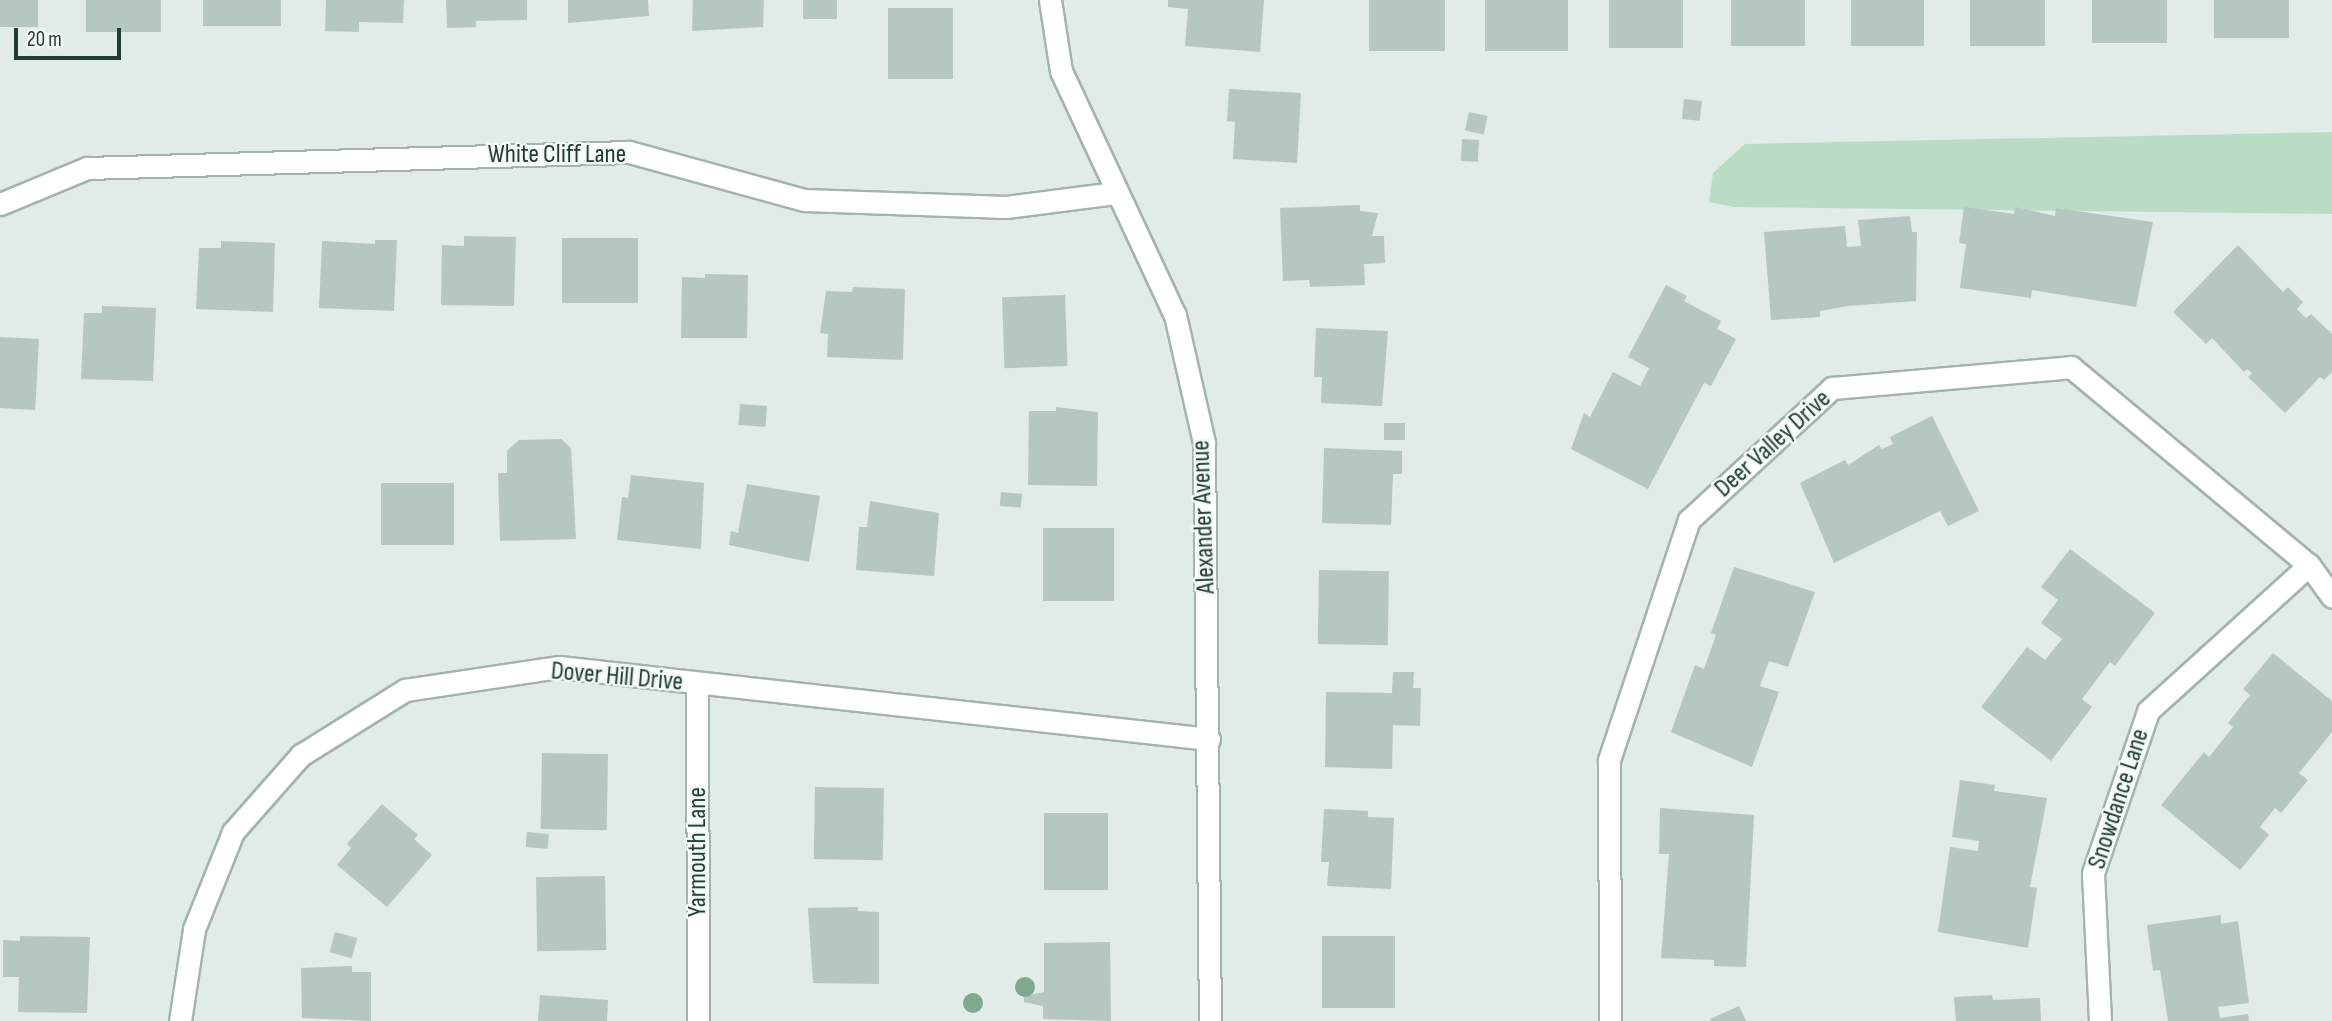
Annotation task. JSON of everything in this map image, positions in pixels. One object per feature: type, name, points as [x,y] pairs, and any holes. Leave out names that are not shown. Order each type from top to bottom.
[{"type":"street","name":"Alexander Avenue","points":[[1050,0],[1061,71],[1115,193],[1175,315],[1204,443],[1210,1021]]},
{"type":"street","name":"White Cliff Lane","points":[[0,204],[87,168],[629,152],[805,200],[1006,207],[1115,193]]},
{"type":"street","name":"Deer Valley Drive","points":[[1610,1021],[1609,760],[1689,520],[1832,388],[2071,367],[2309,565],[2332,597]]},
{"type":"street","name":"Snowdance Lane","points":[[2100,1021],[2093,873],[2148,711],[2309,565]]},
{"type":"street","name":"Dover Hill Drive","points":[[180,1021],[194,929],[233,832],[301,755],[405,690],[559,667],[1209,739]]},
{"type":"street","name":"Yarmouth Lane","points":[[697,684],[698,1021]]},
{"type":"green space","points":[[2332,132],[2332,214],[1735,207],[1709,202],[1713,173],[1745,144]]},
{"type":"building","points":[[0,0],[38,0],[38,27],[0,27]]},
{"type":"building","points":[[86,0],[161,0],[161,32],[86,32]]},
{"type":"building","points":[[203,0],[281,0],[281,26],[203,26]]},
{"type":"building","points":[[326,0],[404,0],[403,23],[359,22],[359,32],[325,31]]},
{"type":"building","points":[[446,0],[527,0],[527,20],[476,21],[476,27],[447,28]]},
{"type":"building","points":[[568,0],[648,0],[649,16],[568,23]]},
{"type":"building","points":[[693,0],[764,0],[763,27],[692,31]]},
{"type":"building","points":[[803,0],[837,0],[837,19],[803,19]]},
{"type":"building","points":[[1168,0],[1264,0],[1260,52],[1185,46],[1188,9],[1168,7]]},
{"type":"building","points":[[1369,0],[1445,0],[1445,51],[1369,51]]},
{"type":"building","points":[[1485,0],[1568,0],[1568,51],[1485,51]]},
{"type":"building","points":[[1609,0],[1683,0],[1683,48],[1609,48]]},
{"type":"building","points":[[1731,0],[1805,0],[1805,46],[1731,46]]},
{"type":"building","points":[[1851,0],[1924,0],[1924,46],[1851,46]]},
{"type":"building","points":[[1970,0],[2045,0],[2045,46],[1970,46]]},
{"type":"building","points":[[2092,0],[2167,0],[2167,43],[2092,43]]},
{"type":"building","points":[[2214,0],[2289,0],[2289,38],[2214,38]]},
{"type":"building","points":[[888,8],[953,8],[953,79],[888,79]]},
{"type":"building","points":[[1229,89],[1301,93],[1297,163],[1233,159],[1235,122],[1227,121]]},
{"type":"building","points":[[1684,99],[1702,101],[1700,121],[1682,119]]},
{"type":"building","points":[[1469,112],[1488,116],[1484,135],[1465,131]]},
{"type":"building","points":[[1462,139],[1479,140],[1478,162],[1461,161]]},
{"type":"building","points":[[1360,205],[1360,211],[1378,213],[1372,236],[1384,236],[1385,263],[1364,264],[1365,285],[1310,287],[1309,280],[1283,281],[1280,208]]},
{"type":"building","points":[[1964,207],[2014,214],[2015,207],[2055,216],[2056,208],[2153,222],[2136,307],[2032,290],[2031,298],[1960,288],[1966,244],[1959,243]]},
{"type":"building","points":[[1910,216],[1912,232],[1917,232],[1916,301],[1848,306],[1820,311],[1820,317],[1771,320],[1764,232],[1845,226],[1847,247],[1861,246],[1858,220]]},
{"type":"building","points":[[464,236],[516,237],[514,306],[441,305],[442,245],[464,246]]},
{"type":"building","points":[[562,238],[638,238],[638,303],[562,303]]},
{"type":"building","points":[[375,240],[397,240],[394,311],[319,308],[322,241],[375,244]]},
{"type":"building","points":[[221,241],[275,243],[273,312],[196,309],[199,248],[221,248]]},
{"type":"building","points":[[2238,245],[2283,292],[2288,287],[2303,302],[2297,309],[2306,318],[2311,314],[2332,334],[2332,372],[2324,380],[2320,377],[2285,413],[2248,377],[2252,373],[2247,369],[2244,372],[2212,338],[2206,344],[2173,312]]},
{"type":"building","points":[[705,274],[748,275],[747,338],[681,338],[682,277],[705,278]]},
{"type":"building","points":[[1666,285],[1687,296],[1684,301],[1721,321],[1717,329],[1736,339],[1711,386],[1704,383],[1648,489],[1571,449],[1584,413],[1590,417],[1613,372],[1640,386],[1649,368],[1628,357]]},
{"type":"building","points":[[853,287],[905,289],[903,360],[827,357],[828,334],[820,333],[826,291],[852,292]]},
{"type":"building","points":[[1065,295],[1067,366],[1005,368],[1002,297]]},
{"type":"building","points":[[102,306],[156,308],[153,381],[81,379],[84,313],[102,313]]},
{"type":"building","points":[[1316,328],[1388,331],[1382,406],[1321,403],[1322,377],[1314,377]]},
{"type":"building","points":[[0,337],[39,339],[35,410],[0,408]]},
{"type":"building","points":[[740,404],[767,406],[765,427],[739,425]]},
{"type":"building","points":[[1056,407],[1098,412],[1097,486],[1028,485],[1029,411],[1056,411]]},
{"type":"building","points":[[1932,416],[1979,511],[1948,526],[1940,511],[1834,563],[1800,483],[1845,460],[1848,465],[1879,445],[1882,449],[1893,444],[1890,437]]},
{"type":"building","points":[[1384,423],[1405,423],[1405,440],[1384,440]]},
{"type":"building","points":[[561,439],[571,448],[576,539],[500,541],[498,473],[507,473],[507,451],[519,440]]},
{"type":"building","points":[[1324,448],[1402,451],[1402,474],[1393,474],[1391,525],[1322,523]]},
{"type":"building","points":[[631,475],[704,483],[701,549],[617,540],[622,497],[628,498]]},
{"type":"building","points":[[381,483],[454,483],[454,545],[381,545]]},
{"type":"building","points":[[747,484],[820,496],[809,562],[729,545],[731,531],[738,533]]},
{"type":"building","points":[[1001,492],[1022,494],[1021,508],[1000,506]]},
{"type":"building","points":[[870,501],[939,513],[934,576],[856,570],[859,527],[867,527]]},
{"type":"building","points":[[1043,528],[1114,528],[1114,601],[1043,601]]},
{"type":"building","points":[[2070,549],[2155,613],[2115,666],[2110,662],[2082,699],[2092,707],[2051,761],[1981,707],[2027,647],[2045,660],[2062,639],[2041,623],[2058,600],[2041,587]]},
{"type":"building","points":[[1734,567],[1815,592],[1788,667],[1769,661],[1760,686],[1779,692],[1752,767],[1671,732],[1695,665],[1704,669],[1716,635],[1711,633]]},
{"type":"building","points":[[1319,570],[1389,571],[1388,645],[1318,644]]},
{"type":"building","points":[[2273,653],[2332,701],[2332,732],[2299,773],[2308,780],[2281,813],[2275,808],[2260,827],[2269,835],[2240,870],[2161,805],[2204,752],[2209,757],[2233,727],[2228,723],[2250,695],[2243,689]]},
{"type":"building","points":[[1393,672],[1414,672],[1413,688],[1421,688],[1420,726],[1393,725],[1392,769],[1325,767],[1326,692],[1392,693]]},
{"type":"building","points":[[542,753],[608,754],[607,830],[541,829]]},
{"type":"building","points":[[1960,780],[1995,785],[1994,791],[2047,798],[2030,887],[2037,888],[2028,948],[1938,932],[1950,847],[1978,851],[1979,841],[1952,837]]},
{"type":"building","points":[[815,787],[884,788],[883,860],[814,859]]},
{"type":"building","points":[[382,804],[418,835],[414,839],[432,855],[387,907],[337,865],[351,848],[347,844]]},
{"type":"building","points":[[1660,808],[1754,815],[1746,967],[1714,966],[1714,960],[1661,958],[1669,854],[1659,854]]},
{"type":"building","points":[[1324,809],[1368,811],[1368,817],[1394,818],[1391,889],[1327,886],[1329,862],[1321,862]]},
{"type":"building","points":[[1044,813],[1108,813],[1108,890],[1044,890]]},
{"type":"building","points":[[527,832],[549,834],[548,849],[526,847]]},
{"type":"building","points":[[605,876],[606,950],[537,951],[536,877]]},
{"type":"building","points":[[858,907],[858,911],[879,912],[879,984],[813,983],[808,908]]},
{"type":"building","points":[[2221,915],[2221,924],[2238,921],[2249,1003],[2218,1007],[2220,1018],[2248,1014],[2249,1021],[2168,1021],[2160,970],[2153,971],[2147,925]]},
{"type":"building","points":[[335,932],[357,938],[352,958],[330,952]]},
{"type":"building","points":[[20,936],[90,937],[87,1013],[18,1012],[19,977],[3,977],[3,940],[20,941]]},
{"type":"building","points":[[1322,936],[1395,936],[1395,1008],[1322,1008]]},
{"type":"building","points":[[1110,942],[1111,1021],[1043,1019],[1043,1006],[1024,1002],[1024,996],[1044,992],[1044,943]]},
{"type":"building","points":[[352,966],[352,972],[371,972],[371,1021],[302,1018],[301,968]]},
{"type":"building","points":[[540,995],[608,1000],[607,1021],[538,1021]]},
{"type":"building","points":[[1992,995],[1993,1000],[2040,998],[2041,1021],[1956,1021],[1954,997]]},
{"type":"building","points":[[1739,1006],[1746,1021],[1710,1019]]}]
